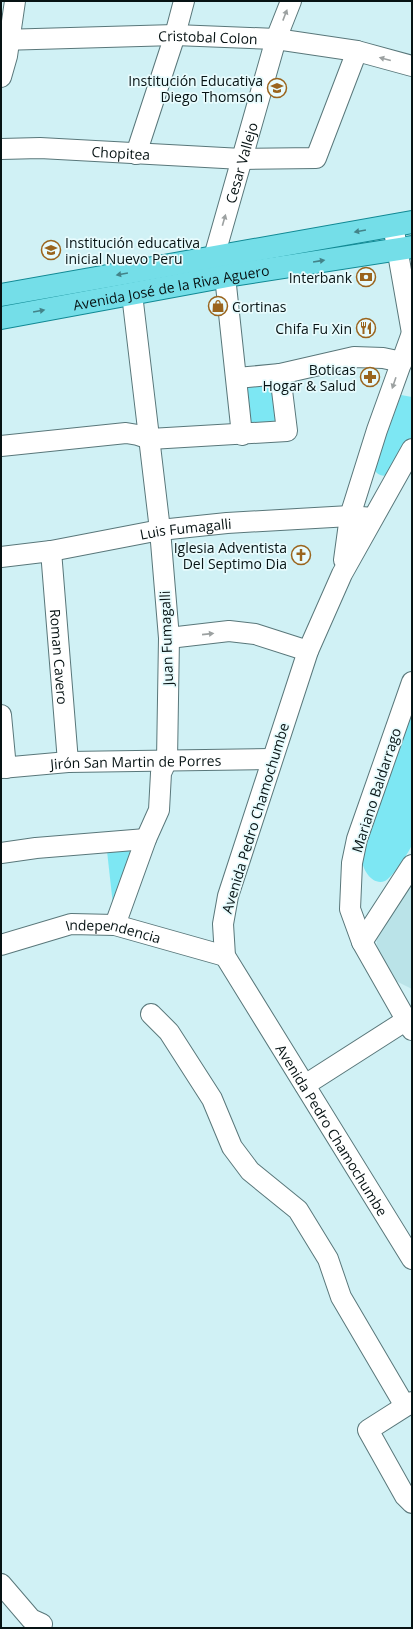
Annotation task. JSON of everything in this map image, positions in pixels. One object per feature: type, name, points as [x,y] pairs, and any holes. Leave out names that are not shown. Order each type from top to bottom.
[{"type":"main road","name":"Avenida José de la Riva Aguero","points":[[1,295],[403,224]]},
{"type":"main road","name":"Avenida José de la Riva Aguero","points":[[1,318],[225,276],[404,248]]},
{"type":"street","points":[[1,77],[7,56],[5,39],[15,1]]},
{"type":"street","points":[[136,154],[175,35],[184,1]]},
{"type":"street","name":"Cesar Vallejo","points":[[214,257],[276,39],[291,1]]},
{"type":"street","name":"Cristobal Colon","points":[[5,39],[175,35],[276,39],[357,51],[412,66]]},
{"type":"street","name":"Chopitea","points":[[1,149],[40,148],[242,159],[316,158],[357,51]]},
{"type":"street","points":[[403,224],[412,333]]},
{"type":"street","points":[[225,276],[242,435]]},
{"type":"street","name":"Juan Fumagalli","points":[[115,925],[158,810],[161,773],[166,760],[169,638],[160,530],[132,294]]},
{"type":"street","name":"Avenida Pedro Chamochumbe","points":[[342,574],[350,516],[412,333]]},
{"type":"street","points":[[237,378],[280,374],[354,357],[383,358],[402,362]]},
{"type":"street","points":[[1,446],[126,434],[150,439],[242,435],[287,431],[280,374]]},
{"type":"street","name":"Avenida Pedro Chamochumbe","points":[[412,449],[342,574],[308,651],[271,759],[228,896],[223,924],[225,956],[412,1259]]},
{"type":"street","points":[[366,468],[371,476],[378,482],[387,485],[393,484]]},
{"type":"street","name":"Luis Fumagalli","points":[[1,557],[51,551],[160,530],[227,523],[350,516],[372,518]]},
{"type":"street","name":"Roman Cavero","points":[[51,551],[68,762]]},
{"type":"street","points":[[169,638],[229,631],[255,634],[308,651]]},
{"type":"street","name":"Mariano Baldarrago","points":[[409,1025],[362,942],[350,909],[352,863],[357,839],[412,682]]},
{"type":"street","points":[[1,715],[4,768]]},
{"type":"street","name":"Jirón San Martin de Porres","points":[[4,768],[68,762],[271,759]]},
{"type":"street","points":[[1,853],[36,848],[146,839]]},
{"type":"street","points":[[362,942],[412,865]]},
{"type":"street","name":"Independencia","points":[[1,943],[71,924],[115,925],[225,956]]},
{"type":"street","points":[[151,1014],[169,1032],[212,1099],[232,1147],[236,1153],[250,1170],[298,1210],[328,1259],[341,1297],[409,1404],[368,1430],[405,1496],[412,1503]]},
{"type":"street","points":[[305,1085],[409,1025]]},
{"type":"street","points":[[1,1584],[32,1619],[42,1624]]},
{"type":"shaded area","points":[[277,381],[281,428],[248,430],[242,383]]},
{"type":"shaded area","points":[[401,395],[412,397],[412,438],[388,475],[382,476],[374,469]]},
{"type":"shaded area","points":[[412,705],[412,844],[405,858],[392,875],[385,881],[381,882],[372,879],[369,876],[364,868],[362,859]]},
{"type":"shaded area","points":[[133,847],[113,905],[107,851]]},
{"type":"shaded area","points":[[412,881],[412,989],[394,980],[378,953],[376,936]]},
{"type":"place","name":"Institución Educativa Diego Thomson","points":[[277,88]]},
{"type":"place","name":"Institución educativa inicial Nuevo Peru","points":[[51,250]]},
{"type":"place","name":"Interbank","points":[[366,277]]},
{"type":"place","name":"Cortinas","points":[[218,306]]},
{"type":"place","name":"Chifa Fu Xin","points":[[366,328]]},
{"type":"place","name":"Boticas Hogar & Salud","points":[[370,377]]},
{"type":"place","name":"Iglesia Adventista Del Septimo Dia","points":[[301,555]]}]
